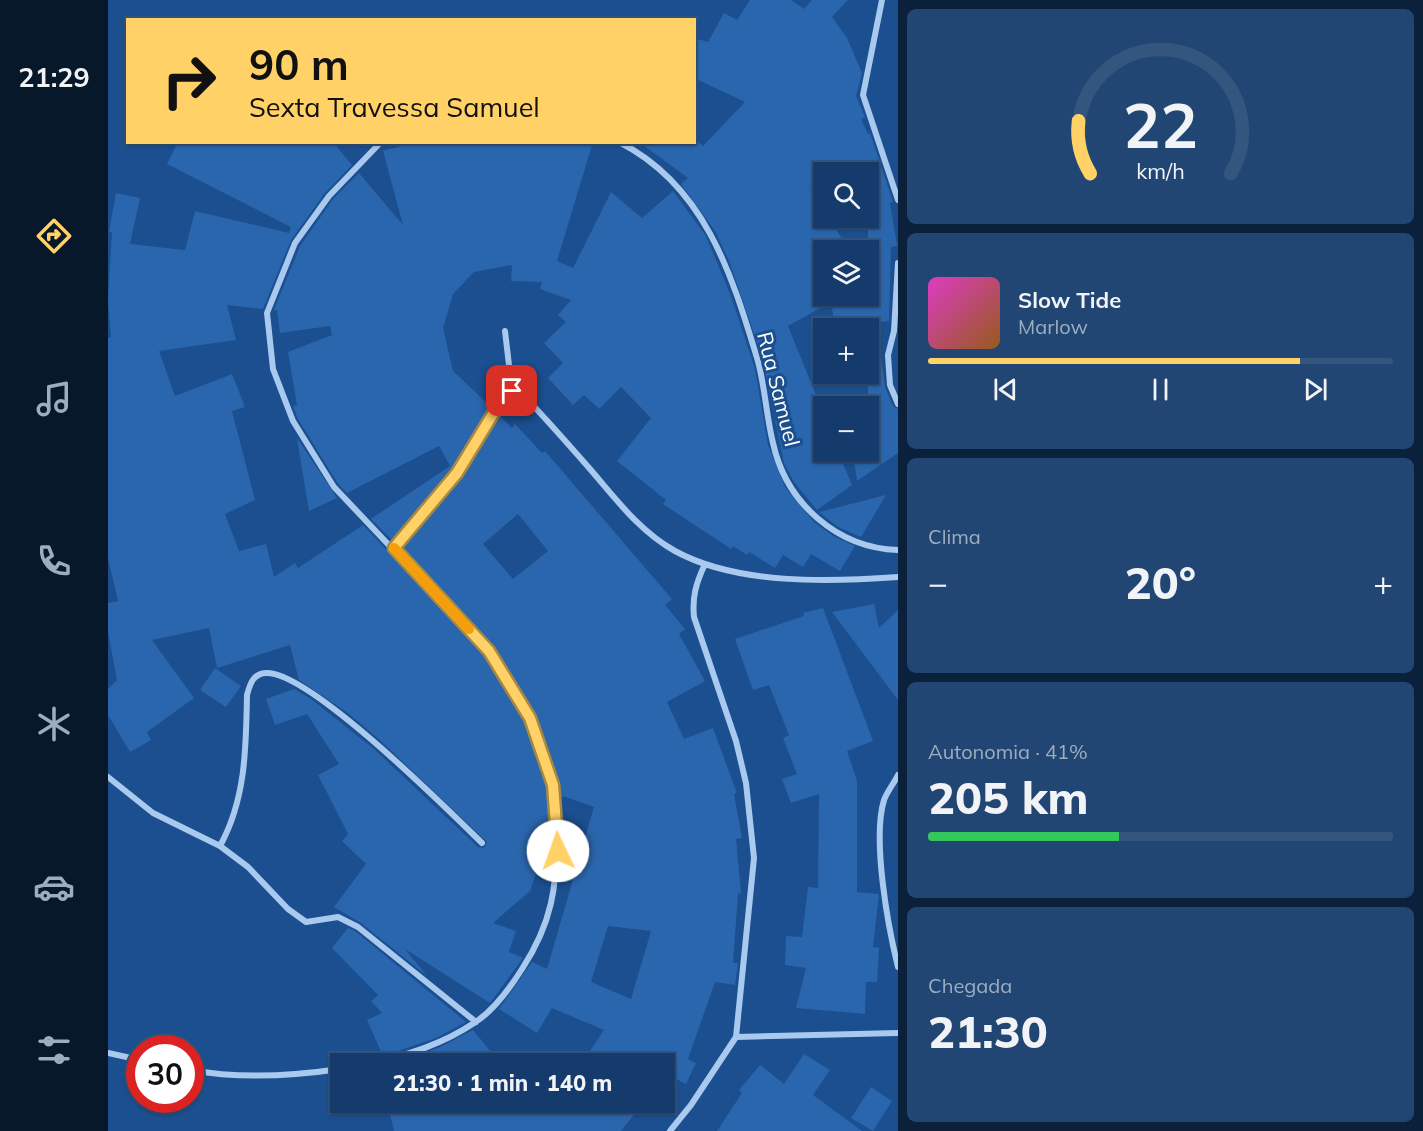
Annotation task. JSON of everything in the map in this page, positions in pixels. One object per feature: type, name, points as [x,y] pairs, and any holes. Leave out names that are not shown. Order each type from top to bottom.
[{"type":"street","points":[[882,0],[863,95],[898,200]]},
{"type":"street","points":[[379,144],[329,196],[295,243],[267,313],[273,369],[293,421],[334,487],[489,651],[508,678],[530,718],[553,785],[558,851],[556,892],[543,933],[513,983],[476,1022],[415,1053]]},
{"type":"street","name":"Rua Samuel","points":[[622,144],[636,151],[672,178],[708,225],[758,360],[773,446],[788,481],[808,510],[830,530],[855,544],[898,550]]},
{"type":"street","points":[[898,263],[894,331],[888,355],[890,385],[898,404]]},
{"type":"street","points":[[505,331],[512,391]]},
{"type":"street","points":[[394,548],[457,473],[499,404],[500,395],[512,391],[526,398],[627,512],[674,550],[705,564],[763,576],[862,580],[898,577]]},
{"type":"street","points":[[670,1131],[692,1105],[736,1037],[752,892],[752,822],[736,741],[694,617],[692,600],[696,582],[705,564]]},
{"type":"street","points":[[220,846],[228,833],[243,783],[247,694],[250,682],[256,675],[265,673],[294,682],[353,725],[482,843]]},
{"type":"street","points":[[898,775],[884,800],[881,830],[881,860],[898,967]]},
{"type":"street","points":[[108,777],[153,813],[220,846],[248,867],[288,909],[306,922],[338,917],[358,927],[476,1022]]},
{"type":"street","points":[[736,1037],[898,1033]]},
{"type":"street","points":[[108,1053],[126,1057]]},
{"type":"street","points":[[204,1071],[301,1075],[330,1071]]},
{"type":"building","points":[[750,0],[791,0],[804,9],[812,0],[848,0],[832,17],[847,38],[862,73],[856,96],[865,117],[861,119],[868,134],[870,133],[893,202],[890,203],[897,246],[891,247],[889,321],[879,322],[879,318],[833,318],[832,306],[879,306],[879,240],[868,240],[868,228],[879,228],[879,162],[813,162],[813,184],[810,186],[813,191],[813,228],[835,228],[843,240],[813,240],[813,306],[824,306],[788,326],[816,396],[813,396],[813,462],[842,462],[852,485],[817,510],[794,482],[784,463],[762,357],[729,261],[715,231],[681,184],[688,178],[642,144],[696,144],[698,142],[703,146],[745,102],[696,79],[696,39],[708,42],[724,13],[737,20]]},
{"type":"building","points":[[177,144],[335,144],[352,165],[325,193],[291,240],[263,309],[227,305],[236,340],[159,351],[175,396],[232,374],[245,407],[232,411],[255,500],[225,514],[239,551],[266,544],[274,577],[295,563],[298,568],[363,525],[485,654],[523,718],[538,752],[548,787],[551,831],[530,891],[493,923],[516,931],[509,952],[523,958],[490,1003],[405,949],[427,976],[361,923],[334,907],[366,864],[342,841],[348,834],[318,775],[339,764],[307,714],[275,725],[266,699],[294,689],[311,699],[374,749],[478,847],[484,848],[487,842],[381,741],[348,713],[299,680],[290,645],[217,668],[209,628],[152,640],[194,698],[147,732],[151,740],[130,752],[108,715],[108,689],[117,680],[108,632],[108,603],[118,601],[108,558],[108,338],[111,337],[108,300],[112,232],[109,232],[116,193],[140,198],[130,244],[185,250],[195,211],[289,233],[291,227],[167,164]]},
{"type":"building","points":[[408,144],[592,144],[557,261],[573,268],[611,192],[642,218],[673,191],[706,236],[731,296],[755,369],[768,445],[785,487],[814,522],[833,536],[855,546],[840,571],[811,554],[803,567],[783,555],[775,568],[749,552],[747,555],[733,546],[731,549],[663,504],[666,500],[617,461],[651,418],[621,387],[599,409],[584,395],[573,405],[548,378],[563,363],[544,343],[566,322],[558,315],[571,300],[540,289],[542,282],[511,281],[512,265],[474,272],[453,294],[443,328],[453,371],[491,407],[453,470],[393,541],[371,519],[450,466],[439,446],[347,493],[338,484],[298,419],[293,406],[297,405],[288,352],[332,335],[330,326],[280,333],[277,310],[274,310],[300,246],[333,199],[359,173],[403,225],[383,151]]},
{"type":"building","points":[[879,343],[885,387],[893,406],[898,409],[898,453],[857,481],[854,462],[879,462],[879,396],[868,396],[868,384],[879,384]]},
{"type":"building","points":[[499,415],[512,428],[515,424],[542,453],[545,451],[672,599],[665,605],[685,629],[679,634],[705,681],[667,702],[684,739],[713,728],[737,793],[734,794],[742,838],[736,839],[741,893],[738,894],[733,963],[738,963],[735,985],[715,982],[688,1059],[696,1063],[686,1084],[675,1078],[675,1053],[588,1053],[604,1030],[552,1008],[537,1033],[499,1009],[532,962],[547,969],[594,807],[563,796],[561,803],[554,766],[541,731],[504,664],[493,648],[400,549],[461,476]],"holes":[[[518,514],[548,551],[513,579],[483,544]],[[608,926],[651,931],[631,999],[591,982]]]},
{"type":"building","points":[[297,438],[337,498],[309,511]]},
{"type":"building","points":[[886,495],[861,537],[838,527],[819,512]]},
{"type":"building","points":[[874,604],[879,628],[898,610],[898,700],[832,612]]},
{"type":"building","points":[[823,608],[873,741],[847,751],[857,781],[857,892],[879,894],[873,947],[879,948],[877,982],[866,982],[865,1014],[796,1008],[806,968],[785,965],[786,936],[802,937],[808,887],[818,888],[819,794],[791,803],[782,779],[797,774],[783,738],[789,735],[769,685],[753,690],[735,639],[804,616],[803,613]]},
{"type":"building","points":[[215,668],[241,686],[226,707],[200,690]]},
{"type":"building","points":[[348,928],[355,931],[466,1022],[436,1038],[392,1053],[382,1053],[367,1020],[382,1013],[371,1001],[378,995],[332,948]]},
{"type":"building","points":[[473,1030],[492,1053],[424,1053]]},
{"type":"building","points":[[804,1054],[830,1070],[813,1095],[862,1131],[717,1131],[742,1093],[739,1090],[760,1065],[784,1084]]},
{"type":"building","points":[[871,1087],[892,1101],[873,1131],[851,1118]]},
{"type":"building","points":[[390,1113],[635,1113],[621,1131],[394,1131]]},
{"type":"slow traffic","points":[[394,548],[469,629]]},
{"type":"route","points":[[512,391],[500,395],[499,404],[457,473],[394,548],[489,651],[508,678],[530,718],[553,785],[557,810],[558,851]]}]
